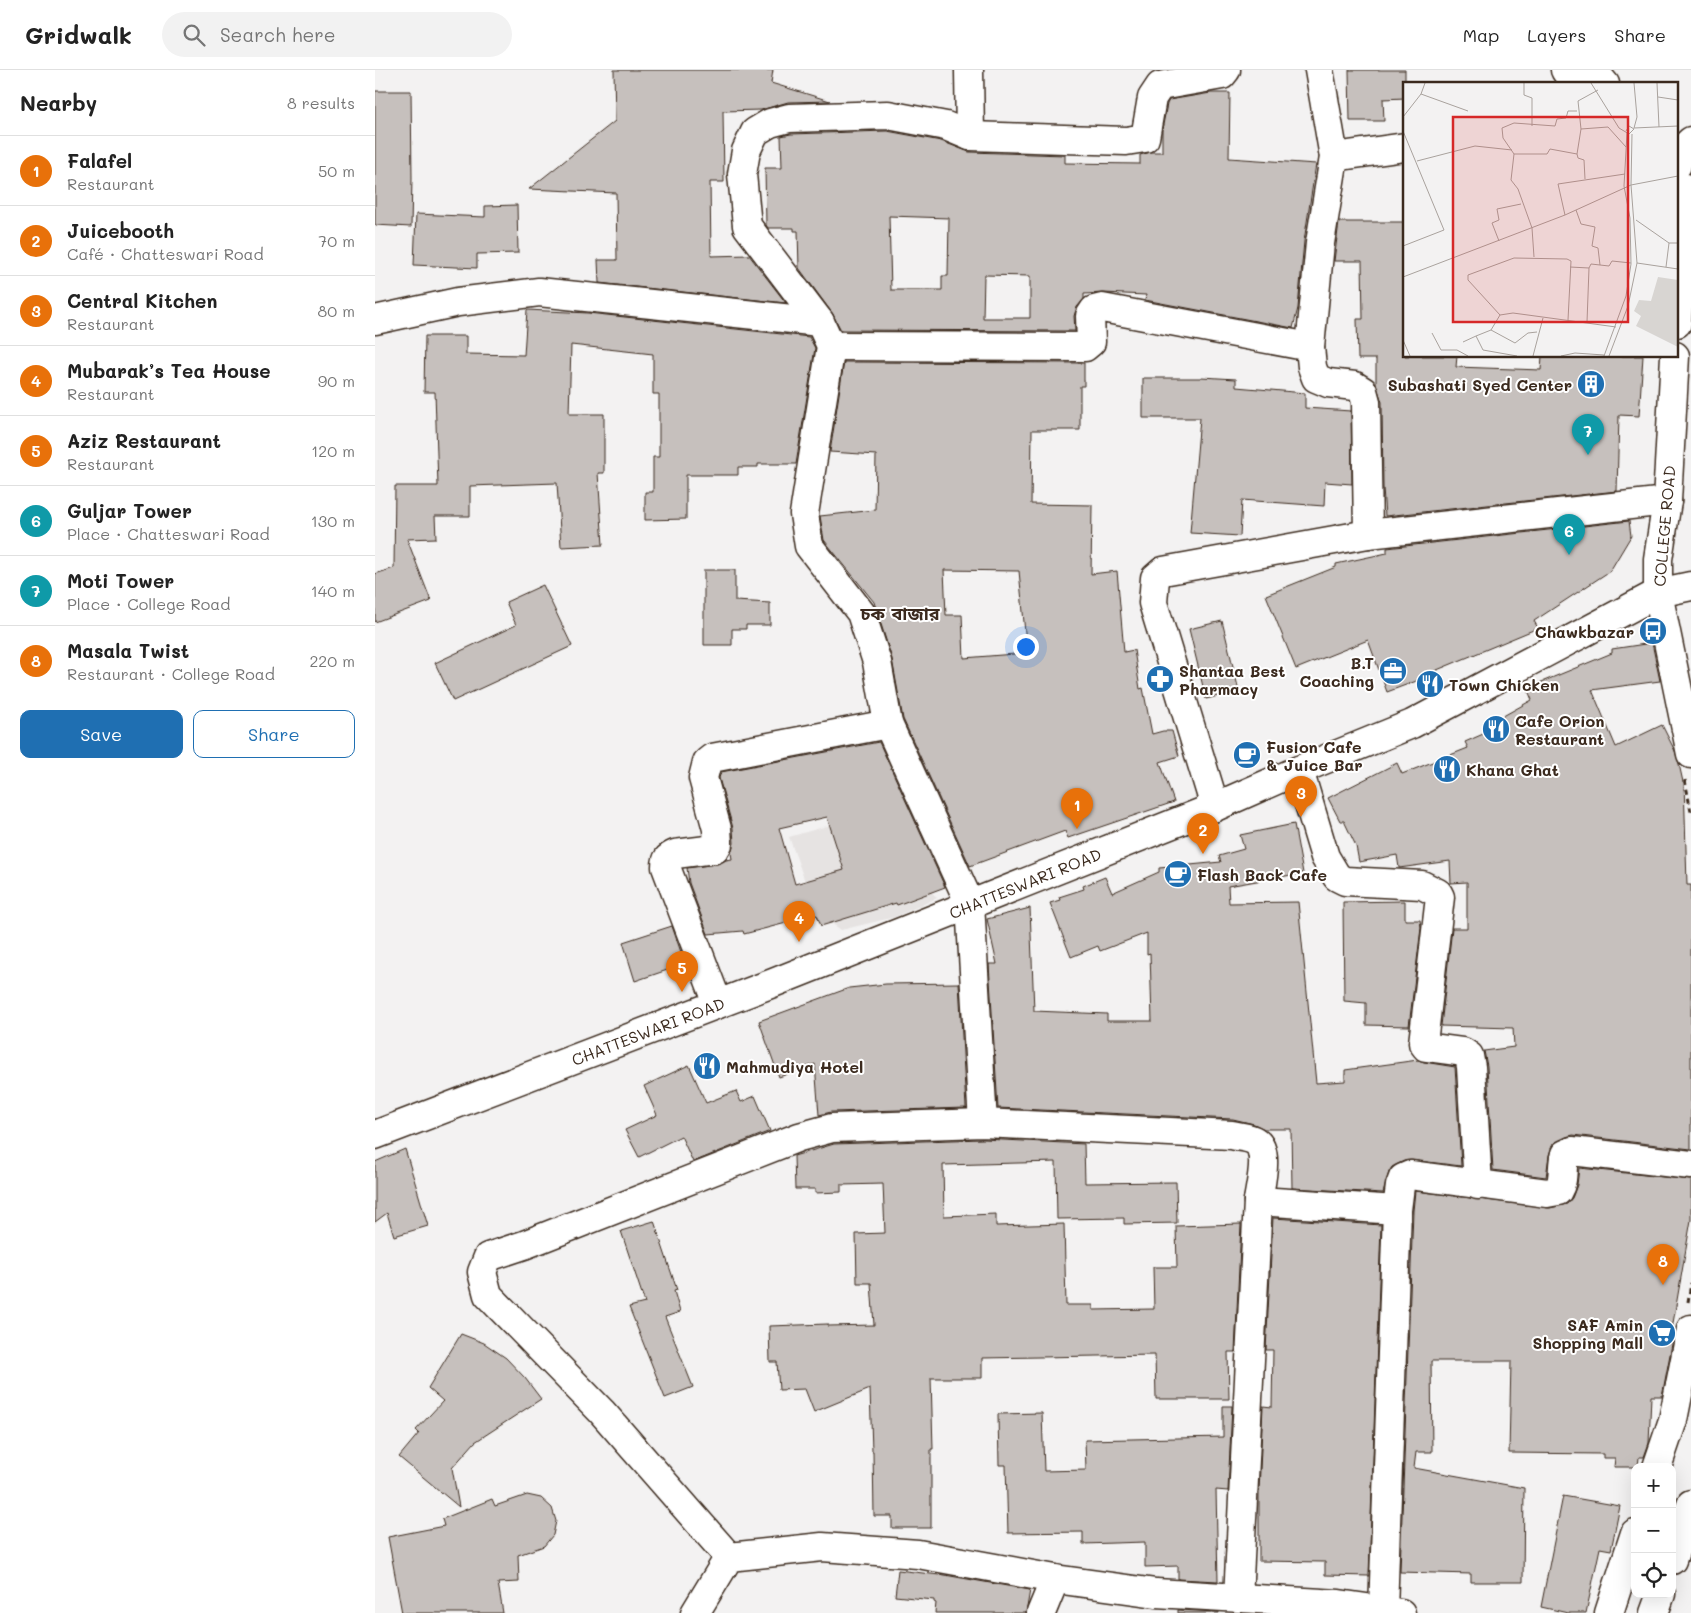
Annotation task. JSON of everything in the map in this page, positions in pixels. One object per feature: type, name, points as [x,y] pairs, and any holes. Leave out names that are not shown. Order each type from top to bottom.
[{"type":"street","points":[[969,70],[970,136]]},
{"type":"street","points":[[983,1123],[970,904],[888,724],[877,662],[861,613],[809,546],[804,514],[826,334],[747,226],[742,174],[746,151],[755,132],[770,123],[789,118],[888,115],[947,126],[970,136],[1126,141],[1145,138],[1152,98],[1161,86],[1222,75],[1226,70]]},
{"type":"street","points":[[1319,70],[1334,157],[1320,243],[1310,347],[1312,367],[1317,378],[1328,383],[1355,386],[1363,391],[1366,402],[1368,534]]},
{"type":"street","points":[[1565,70],[1573,82]]},
{"type":"street","points":[[1593,70],[1603,82]]},
{"type":"street","points":[[1334,157],[1403,147]]},
{"type":"street","points":[[1679,268],[1683,166]]},
{"type":"street","points":[[375,320],[458,302],[539,292],[826,334],[1085,347],[1091,342],[1090,316],[1093,310],[1102,308],[1310,347]]},
{"type":"street","name":"COLLEGE ROAD","points":[[1675,358],[1667,501],[1658,559],[1658,593],[1691,754]]},
{"type":"street","points":[[1215,807],[1153,603],[1155,578],[1163,571],[1368,534],[1667,501]]},
{"type":"street","name":"CHATTESWARI ROAD","points":[[375,1135],[718,1004],[1215,807],[1412,724],[1658,593],[1691,586]]},
{"type":"street","points":[[718,1004],[666,867],[666,860],[670,856],[715,849],[718,844],[717,829],[703,778],[707,762],[712,758],[888,724]]},
{"type":"street","points":[[1299,770],[1325,857],[1337,877],[1345,881],[1422,885],[1438,893],[1440,897],[1423,1043],[1426,1048],[1463,1052],[1469,1056],[1478,1185]]},
{"type":"street","points":[[729,1557],[602,1412],[488,1295],[482,1272],[488,1257],[799,1137],[832,1128],[983,1123],[1232,1136],[1254,1140],[1261,1147],[1264,1156],[1259,1201],[1238,1598]]},
{"type":"street","points":[[729,1557],[822,1547],[918,1554],[1055,1579],[1156,1593],[1339,1604],[1392,1612],[1397,1210],[1403,1178],[1410,1175],[1547,1193],[1558,1191],[1562,1185],[1562,1162],[1565,1154],[1572,1151],[1691,1165]]},
{"type":"street","points":[[1259,1201],[1397,1210]]},
{"type":"street","points":[[1658,1463],[1673,1420],[1691,1329]]},
{"type":"street","points":[[1674,1553],[1691,1504]]},
{"type":"street","points":[[1609,1613],[1631,1545]]},
{"type":"street","points":[[695,1613],[729,1557]]},
{"type":"street","points":[[1041,1613],[1055,1579]]},
{"type":"street","points":[[1654,1613],[1660,1598]]},
{"type":"shaded area","points":[[865,815],[937,898],[895,917],[841,930],[816,912],[789,837]]},
{"type":"building","points":[[614,70],[773,70],[771,83],[830,101],[788,102],[761,110],[723,111],[724,182],[710,182],[711,256],[749,255],[786,303],[599,283],[598,260],[617,260],[616,193],[529,189],[615,121]]},
{"type":"building","points":[[1349,70],[1405,70],[1403,98],[1383,99],[1384,121],[1350,121]]},
{"type":"building","points":[[375,91],[411,91],[411,227],[375,225]]},
{"type":"building","points":[[1211,93],[1230,93],[1229,158],[1316,164],[1304,241],[1298,308],[1293,328],[1145,300],[1146,295],[1104,293],[1084,294],[1084,299],[1077,307],[1074,316],[1075,331],[841,330],[832,313],[799,268],[798,231],[794,231],[794,228],[768,228],[766,225],[765,168],[782,168],[781,136],[791,134],[887,131],[941,141],[969,152],[1065,155],[1065,163],[1140,164],[1140,155],[1162,152],[1162,130],[1169,100]],"holes":[[[889,216],[949,218],[948,276],[942,276],[942,290],[891,290]],[[984,275],[1030,276],[1030,318],[983,318]]]},
{"type":"building","points":[[517,205],[518,253],[477,254],[477,268],[414,265],[416,214],[485,217],[485,206]]},
{"type":"building","points":[[1339,222],[1403,222],[1403,358],[1457,358],[1456,367],[1541,370],[1542,358],[1643,358],[1639,416],[1619,415],[1617,491],[1385,516],[1382,402],[1376,384],[1376,359],[1358,359],[1357,319],[1363,319],[1362,261],[1334,261]]},
{"type":"building","points":[[527,310],[588,313],[809,337],[815,348],[796,464],[758,464],[758,467],[738,467],[738,475],[686,475],[686,519],[645,520],[645,492],[653,492],[653,457],[659,457],[659,394],[653,394],[653,354],[571,345],[569,414],[604,414],[604,473],[598,473],[603,545],[561,547],[557,483],[470,486],[470,516],[435,516],[436,538],[407,539],[431,601],[375,622],[375,574],[394,568],[395,486],[438,486],[435,392],[424,392],[425,336],[466,336],[466,354],[524,355]]},
{"type":"building","points":[[844,362],[1084,363],[1084,386],[1080,386],[1080,430],[1032,430],[1031,504],[1092,505],[1091,574],[1117,571],[1124,652],[1134,650],[1140,689],[1143,688],[1152,734],[1172,731],[1179,756],[1160,762],[1174,802],[1068,838],[1065,831],[970,866],[903,719],[892,659],[874,602],[824,540],[820,516],[875,510],[876,455],[830,452]],"holes":[[[944,570],[1019,571],[1027,653],[964,658],[962,615],[946,615]]]},
{"type":"building","points":[[1201,377],[1236,379],[1236,387],[1305,393],[1305,408],[1351,411],[1352,484],[1325,482],[1324,506],[1242,500],[1240,536],[1190,533],[1200,418],[1143,418],[1143,378]]},
{"type":"building","points":[[1629,521],[1631,536],[1610,571],[1534,621],[1538,628],[1437,670],[1438,673],[1387,692],[1368,640],[1296,669],[1266,595],[1336,567],[1336,564],[1387,553],[1387,548]]},
{"type":"building","points":[[704,570],[735,570],[735,601],[770,603],[770,625],[746,625],[746,629],[732,629],[732,645],[704,645]]},
{"type":"building","points":[[543,585],[572,646],[453,701],[435,663],[516,625],[506,602]]},
{"type":"building","points":[[1222,621],[1239,691],[1206,699],[1189,629]]},
{"type":"building","points":[[1652,643],[1660,681],[1592,690],[1616,747],[1662,725],[1675,751],[1684,782],[1687,885],[1691,885],[1691,1149],[1573,1135],[1553,1144],[1549,1155],[1546,1177],[1493,1170],[1487,1066],[1484,1051],[1514,1047],[1513,1028],[1441,1026],[1452,928],[1467,928],[1467,882],[1451,883],[1450,861],[1399,868],[1397,855],[1359,862],[1356,846],[1344,821],[1340,821],[1328,798],[1397,763],[1402,774],[1468,748],[1465,742],[1490,731],[1487,725],[1532,700],[1527,688],[1612,653],[1612,649]]},
{"type":"building","points":[[879,742],[945,887],[897,905],[896,903],[821,926],[817,915],[744,934],[743,931],[708,934],[689,883],[687,868],[717,864],[732,859],[733,828],[719,778],[721,772]],"holes":[[[827,817],[844,870],[795,884],[779,828]]]},
{"type":"building","points":[[1294,824],[1303,873],[1228,886],[1229,903],[1298,902],[1316,1083],[1345,1081],[1345,1070],[1418,1060],[1455,1067],[1461,1166],[1412,1160],[1404,1161],[1392,1167],[1383,1193],[1292,1188],[1291,1129],[1264,1129],[1254,1124],[1233,1119],[998,1108],[989,964],[997,964],[987,919],[1030,908],[1034,1011],[1107,1014],[1107,1021],[1152,1021],[1150,953],[1147,954],[1147,933],[1100,951],[1098,946],[1071,957],[1050,903],[1060,900],[1059,897],[1084,889],[1083,886],[1105,877],[1112,893],[1159,872],[1159,868],[1221,862],[1219,856],[1244,849],[1240,835]]},
{"type":"building","points":[[1405,901],[1405,920],[1420,920],[1421,928],[1409,1026],[1366,1025],[1366,1003],[1344,1001],[1343,902]]},
{"type":"building","points":[[672,926],[685,964],[635,981],[623,942]]},
{"type":"building","points":[[959,983],[966,1108],[831,1112],[819,1115],[815,1064],[779,1077],[759,1021],[849,988],[886,984]]},
{"type":"building","points":[[689,1065],[706,1103],[736,1091],[741,1102],[755,1096],[770,1131],[693,1162],[681,1136],[639,1157],[625,1130],[657,1115],[644,1086]]},
{"type":"building","points":[[983,1139],[1084,1144],[1085,1183],[1176,1182],[1177,1223],[1124,1224],[1124,1218],[1057,1219],[1056,1162],[943,1165],[944,1216],[996,1214],[996,1226],[1064,1224],[1066,1305],[1093,1305],[1093,1310],[1154,1309],[1153,1267],[1177,1267],[1176,1226],[1241,1224],[1235,1352],[1228,1352],[1229,1399],[1156,1399],[1155,1355],[982,1358],[982,1378],[931,1378],[933,1449],[931,1449],[931,1528],[892,1528],[892,1516],[874,1516],[870,1389],[814,1412],[805,1389],[779,1390],[777,1362],[770,1362],[769,1326],[874,1325],[871,1283],[857,1283],[856,1234],[885,1233],[883,1184],[841,1185],[841,1192],[815,1193],[815,1189],[795,1189],[794,1156],[834,1144]]},
{"type":"building","points":[[405,1149],[428,1226],[394,1236],[387,1213],[375,1222],[375,1162]]},
{"type":"building","points":[[1579,1168],[1691,1180],[1691,1220],[1673,1323],[1672,1344],[1662,1396],[1651,1396],[1649,1443],[1644,1457],[1639,1457],[1638,1463],[1631,1463],[1631,1467],[1614,1467],[1615,1458],[1603,1458],[1603,1454],[1509,1453],[1511,1361],[1431,1361],[1432,1452],[1416,1452],[1414,1468],[1524,1488],[1523,1582],[1471,1582],[1471,1574],[1400,1572],[1415,1191],[1550,1208],[1567,1204],[1572,1198],[1577,1185]]},
{"type":"building","points":[[1273,1218],[1381,1225],[1369,1576],[1325,1575],[1325,1562],[1259,1561],[1259,1491],[1263,1406],[1272,1407],[1273,1350],[1266,1350]]},
{"type":"building","points":[[654,1221],[677,1290],[674,1291],[680,1312],[665,1317],[693,1387],[665,1398],[629,1307],[645,1303],[621,1231]]},
{"type":"building","points":[[461,1334],[484,1343],[506,1358],[541,1399],[475,1442],[452,1468],[459,1507],[399,1457],[419,1433],[416,1430],[443,1401],[428,1388]]},
{"type":"building","points":[[1223,1406],[1232,1406],[1228,1491],[1216,1490],[1218,1581],[1178,1579],[1178,1566],[1145,1567],[1145,1542],[1083,1544],[1083,1532],[1008,1533],[1006,1465],[999,1465],[998,1414],[1042,1413],[1044,1471],[1086,1470],[1085,1440],[1223,1437]]},
{"type":"building","points":[[527,1495],[541,1498],[552,1508],[556,1521],[553,1535],[544,1546],[518,1555],[519,1582],[498,1583],[503,1613],[402,1613],[388,1537],[444,1526],[442,1519],[492,1499],[495,1506]]},
{"type":"building","points":[[1563,1496],[1620,1506],[1611,1550],[1600,1548],[1586,1613],[1568,1613],[1541,1607]]},
{"type":"building","points":[[898,1570],[939,1574],[1030,1590],[1026,1613],[935,1613],[936,1603],[934,1600],[895,1596]]},
{"type":"building","points":[[1178,1610],[1219,1612],[1219,1613],[1178,1613]]},
{"type":"place","name":"Subashati Syed Center","points":[[1591,384]]},
{"type":"place","name":"Moti Tower","points":[[1588,455]]},
{"type":"place","name":"Guljar Tower","points":[[1569,555]]},
{"type":"place","name":"Chawkbazar","points":[[1653,631]]},
{"type":"place","name":"B.T Coaching","points":[[1393,671]]},
{"type":"place","name":"Shantaa Best Pharmacy","points":[[1160,679]]},
{"type":"place","name":"Town Chicken","points":[[1430,684]]},
{"type":"place","name":"Cafe Orion Restaurant","points":[[1496,729]]},
{"type":"place","name":"Fusion Cafe & Juice Bar","points":[[1247,755]]},
{"type":"place","name":"Khana Ghat","points":[[1447,769]]},
{"type":"place","name":"Central Kitchen","points":[[1301,817]]},
{"type":"place","name":"Falafel","points":[[1077,829]]},
{"type":"place","name":"Juicebooth","points":[[1203,854]]},
{"type":"place","name":"Flash Back Cafe","points":[[1178,874]]},
{"type":"place","name":"Mubarak’s Tea House","points":[[799,942]]},
{"type":"place","name":"Aziz Restaurant","points":[[682,992]]},
{"type":"place","name":"Mahmudiya Hotel","points":[[707,1066]]},
{"type":"place","name":"Masala Twist","points":[[1663,1285]]},
{"type":"place","name":"SAF Amin Shopping Mall","points":[[1662,1333]]},
{"type":"district","name":"চক বাজার","points":[[900,613]]}]
